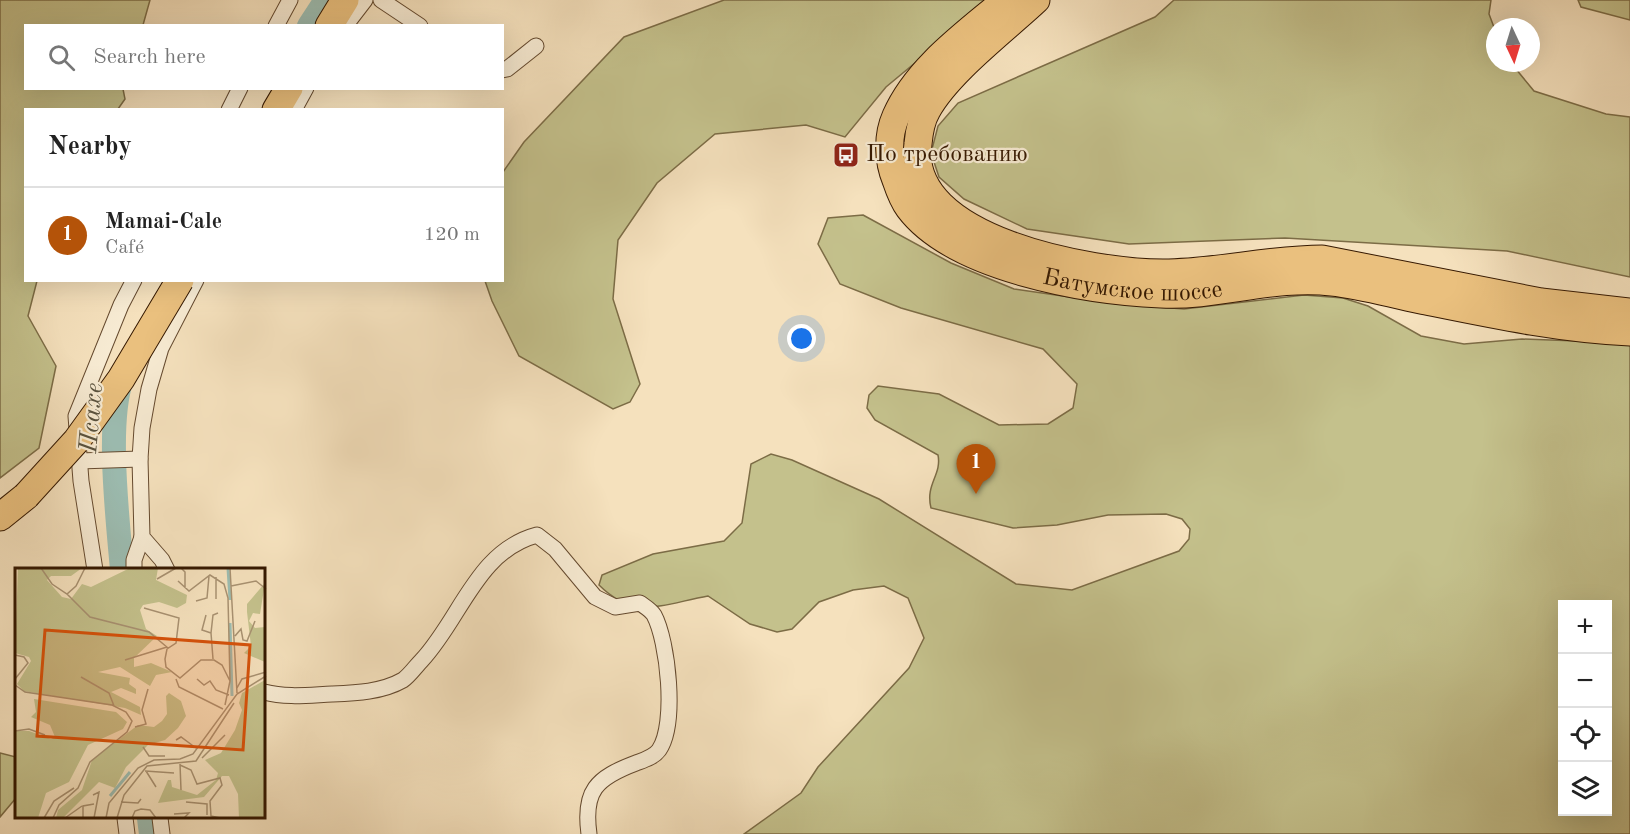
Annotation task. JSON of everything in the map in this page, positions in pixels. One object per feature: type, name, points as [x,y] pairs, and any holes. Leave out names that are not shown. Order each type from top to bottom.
[{"type":"highway","points":[[330,24],[345,0]]},
{"type":"highway","name":"Батумское шоссе","points":[[1006,0],[950,47],[923,75],[906,97],[895,118],[890,142],[891,168],[908,207],[921,221],[965,250],[1001,266],[1099,288],[1165,294],[1226,289],[1263,283],[1332,282],[1487,314],[1599,330],[1630,332]]},
{"type":"highway","name":"Батумское шоссе","points":[[1036,0],[942,89],[927,111],[920,130],[917,152],[923,183],[932,198],[954,218],[971,228],[1012,246],[1056,258],[1116,269],[1184,272],[1286,259],[1322,260],[1541,302],[1630,312]]},
{"type":"highway","points":[[277,108],[288,90]]},
{"type":"highway","points":[[0,517],[26,496],[77,440],[121,379],[179,282]]},
{"type":"street","points":[[277,24],[290,0]]},
{"type":"street","points":[[347,24],[365,0]]},
{"type":"street","points":[[381,0],[417,24]]},
{"type":"street","points":[[504,70],[536,46]]},
{"type":"street","points":[[230,108],[239,90]]},
{"type":"street","points":[[295,108],[305,90]]},
{"type":"street","points":[[95,568],[79,461],[76,416],[121,305],[133,282]]},
{"type":"street","points":[[134,568],[134,560],[142,537],[140,459],[147,399],[161,348],[195,282]]},
{"type":"street","points":[[79,461],[140,459]]},
{"type":"street","points":[[266,692],[281,696],[351,693],[380,690],[404,679],[432,649],[466,595],[494,559],[521,540],[537,535],[555,549],[595,597],[615,607],[640,603],[653,614],[669,674],[669,720],[664,740],[658,752],[606,777],[592,792],[586,809],[589,834]]},
{"type":"street","points":[[142,537],[166,568]]},
{"type":"street","points":[[126,819],[127,834]]},
{"type":"street","points":[[160,819],[162,834]]},
{"type":"shaded area","points":[[0,0],[150,0],[143,24],[24,24],[24,90],[123,90],[125,99],[119,108],[24,108],[24,282],[37,282],[28,316],[56,366],[39,448],[0,478]]},
{"type":"shaded area","points":[[724,0],[991,0],[886,87],[845,137],[806,125],[715,134],[657,183],[618,240],[613,299],[640,384],[630,402],[613,409],[519,356],[492,301],[485,282],[504,282],[504,171],[524,142],[624,37]]},
{"type":"shaded area","points":[[1174,0],[1491,0],[1490,18],[1486,18],[1486,72],[1518,72],[1534,91],[1606,114],[1630,117],[1630,277],[1507,251],[1285,238],[1129,244],[1027,229],[964,199],[939,177],[931,153],[938,126],[958,103],[1155,17]]},
{"type":"shaded area","points":[[1578,0],[1630,0],[1630,20],[1581,7]]},
{"type":"shaded area","points":[[863,215],[951,263],[1014,289],[1118,304],[1184,309],[1304,295],[1343,298],[1368,306],[1421,336],[1464,344],[1522,339],[1630,343],[1630,834],[744,834],[801,793],[818,767],[909,668],[924,638],[908,598],[884,586],[853,590],[819,602],[792,629],[777,632],[750,624],[708,596],[663,606],[637,606],[612,596],[599,585],[602,575],[653,554],[724,541],[742,523],[751,464],[771,454],[792,460],[879,499],[1016,584],[1072,590],[1179,551],[1189,539],[1190,529],[1182,519],[1166,514],[1108,515],[1057,525],[1013,528],[931,508],[930,492],[938,468],[938,455],[875,420],[867,408],[869,395],[878,386],[939,394],[999,425],[1048,424],[1073,408],[1077,384],[1043,349],[901,308],[840,284],[818,244],[828,218]]},
{"type":"shaded area","points":[[0,753],[15,757],[15,799],[0,817]]},
{"type":"waterway","name":"Псахе","points":[[310,24],[326,0]]},
{"type":"waterway","name":"Псахе","points":[[122,379],[117,398],[114,446],[122,568]]},
{"type":"waterway","name":"Псахе","points":[[149,819],[151,834]]},
{"type":"place","name":"По требованию","points":[[846,155]]},
{"type":"place","name":"Mamai-Cale","points":[[976,494]]}]
